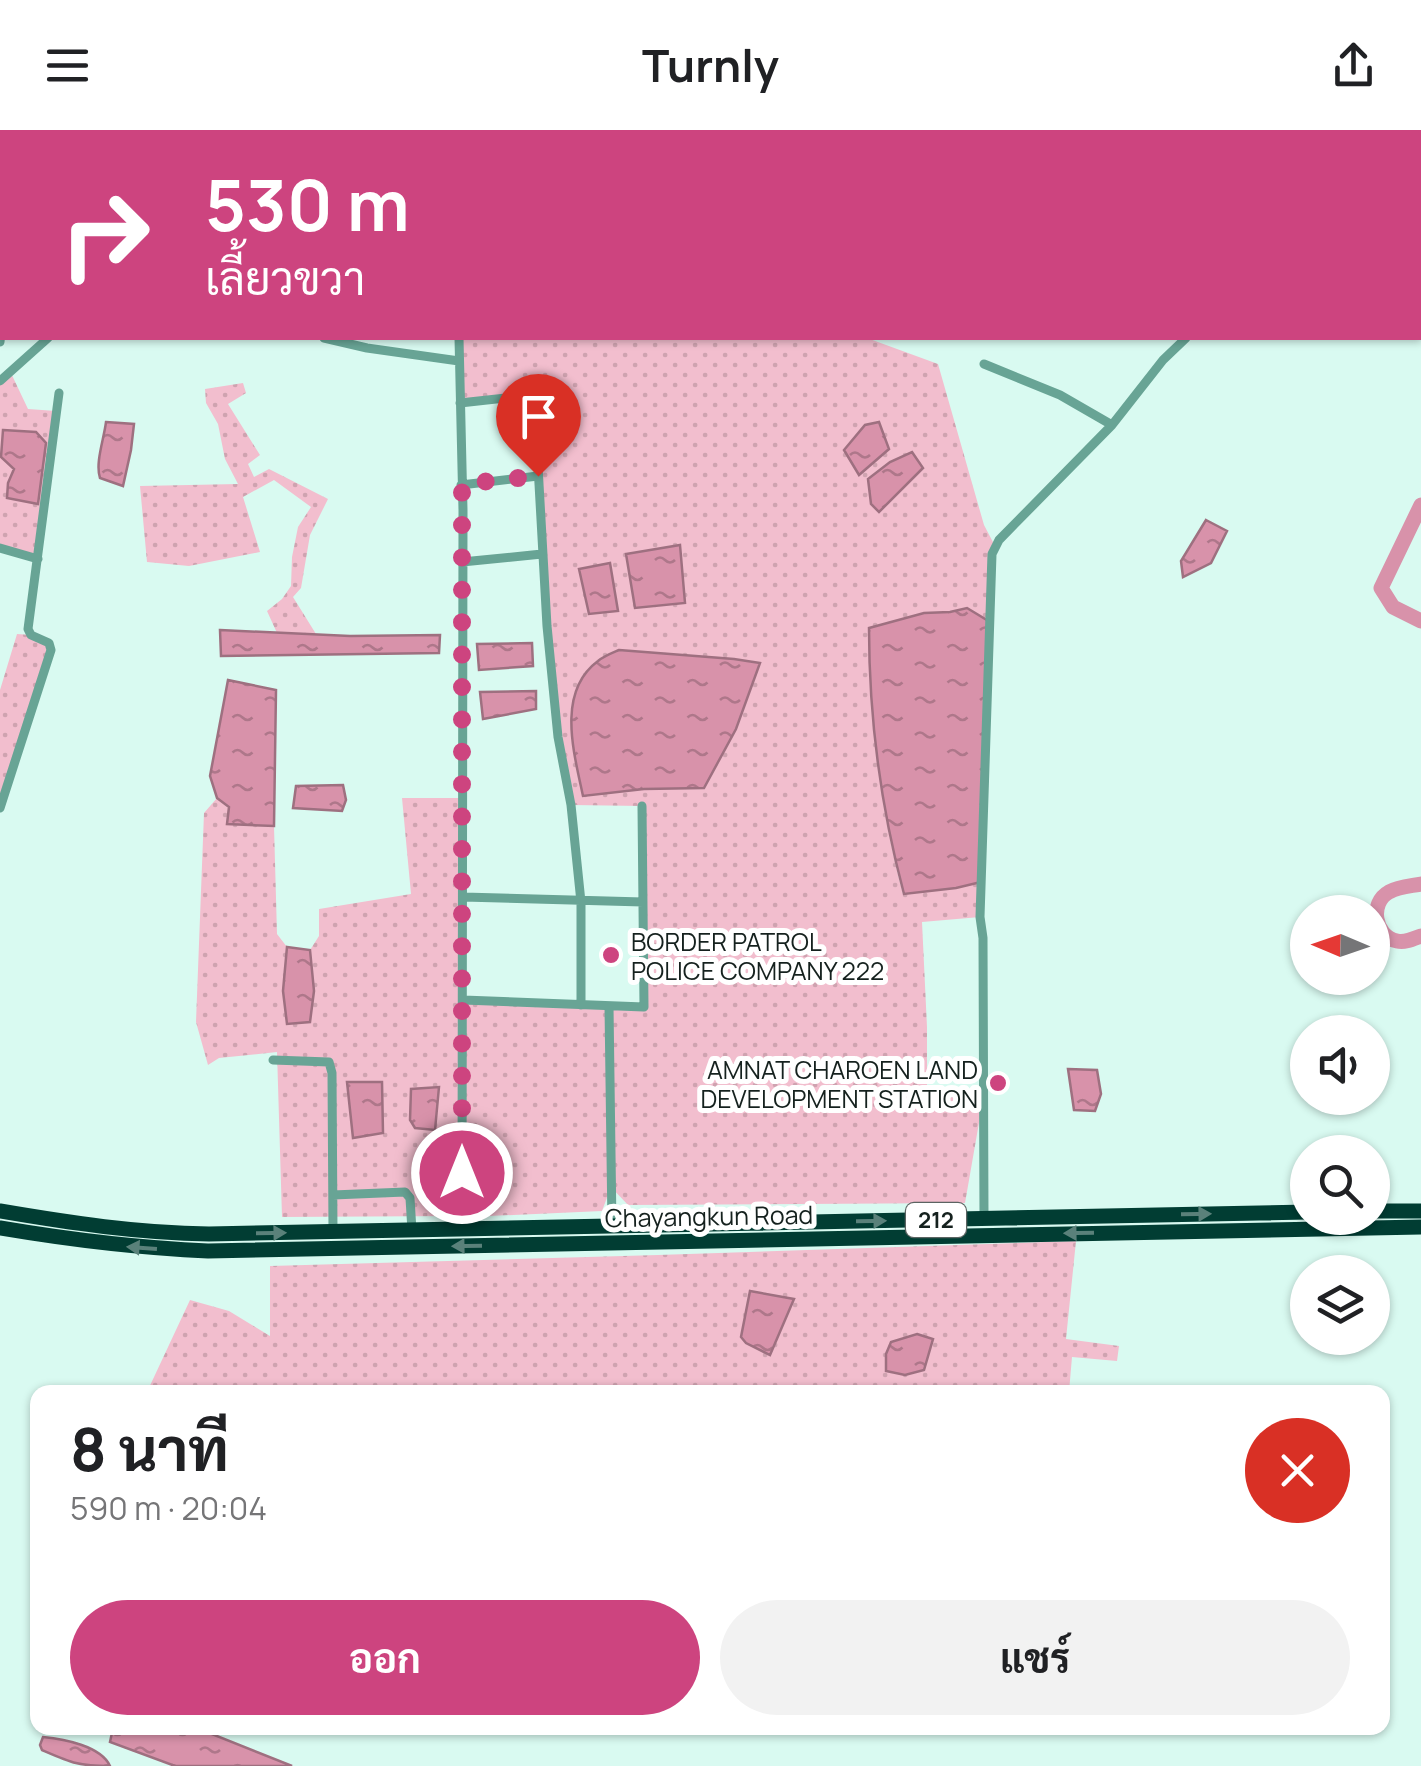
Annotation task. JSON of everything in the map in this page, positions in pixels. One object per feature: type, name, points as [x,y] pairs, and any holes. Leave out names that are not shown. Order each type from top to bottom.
[{"type":"highway","name":"Chayangkun Road","points":[[0,1211],[149,1233],[412,1231],[564,1236],[612,1226],[1290,1212]]},
{"type":"highway","points":[[1390,1212],[1421,1211]]},
{"type":"highway","name":"Chayangkun Road","points":[[0,1228],[86,1243],[208,1250],[564,1236],[1421,1226]]},
{"type":"street","points":[[0,381],[46,340]]},
{"type":"street","points":[[332,340],[459,361]]},
{"type":"street","points":[[459,340],[462,1207]]},
{"type":"street","points":[[984,1219],[980,917],[992,554],[999,540],[1112,425],[1184,340]]},
{"type":"street","points":[[984,364],[1060,395],[1112,425]]},
{"type":"street","points":[[0,808],[52,650],[49,643],[28,629],[58,393]]},
{"type":"street","points":[[460,403],[534,394],[542,554],[558,736],[571,805],[581,902],[581,1004]]},
{"type":"street","points":[[462,484],[538,476]]},
{"type":"street","points":[[0,548],[38,559]]},
{"type":"street","points":[[462,562],[542,554]]},
{"type":"street","points":[[462,1000],[644,1007],[642,806]]},
{"type":"street","points":[[463,897],[643,902]]},
{"type":"street","points":[[609,1006],[612,1226]]},
{"type":"street","points":[[274,1060],[329,1062],[333,1232]]},
{"type":"street","points":[[333,1195],[405,1192],[410,1198],[412,1231]]},
{"type":"shaded area","points":[[459,340],[872,340],[938,364],[984,525],[995,546],[990,622],[967,608],[924,613],[870,628],[870,661],[882,796],[903,894],[981,882],[980,917],[922,922],[927,1094],[935,1099],[984,1094],[965,1203],[628,1205],[611,1187],[602,1211],[466,1217],[462,1208],[457,1216],[282,1217],[277,1052],[219,1058],[208,1065],[196,1022],[204,813],[217,798],[230,807],[228,824],[274,826],[277,934],[287,947],[283,991],[314,991],[310,950],[319,936],[319,909],[411,894],[402,798],[463,798],[463,1000],[643,1007],[642,806],[571,805],[558,737],[534,395],[460,403]],"holes":[[[682,655],[759,663],[736,729],[644,789],[583,795],[571,711]]]},
{"type":"shaded area","points":[[10,371],[28,409],[56,411],[38,559],[0,548],[0,381]]},
{"type":"shaded area","points":[[243,383],[246,393],[228,404],[260,455],[248,464],[254,477],[269,469],[328,499],[310,535],[301,588],[293,597],[316,634],[277,633],[267,611],[291,586],[298,527],[311,507],[274,480],[243,497],[260,552],[189,566],[147,562],[140,486],[238,484],[225,459],[205,389]]},
{"type":"shaded area","points":[[17,634],[49,643],[0,808],[0,690]]},
{"type":"shaded area","points":[[1076,1241],[1066,1339],[1119,1346],[1117,1361],[1072,1357],[1070,1385],[150,1385],[190,1300],[229,1311],[270,1336],[270,1266]]},
{"type":"water","points":[[106,422],[134,424],[123,486],[100,478],[99,458]]},
{"type":"water","points":[[879,422],[889,449],[859,475],[844,450],[865,425]]},
{"type":"water","points":[[3,430],[36,432],[46,443],[38,504],[7,498],[14,469],[1,457]]},
{"type":"water","points":[[912,452],[923,468],[879,512],[871,504],[868,479]]},
{"type":"water","points":[[1206,520],[1227,531],[1211,563],[1183,577],[1181,561]]},
{"type":"water","points":[[680,545],[685,603],[635,608],[626,554]]},
{"type":"water","points":[[610,563],[618,611],[589,614],[579,569]]},
{"type":"water","points":[[967,608],[990,622],[981,882],[904,894],[878,762],[869,628],[924,613]]},
{"type":"water","points":[[220,630],[350,636],[440,635],[439,653],[221,656]]},
{"type":"water","points":[[532,643],[533,666],[479,670],[477,644]]},
{"type":"water","points":[[619,650],[760,663],[736,729],[704,788],[583,796],[573,743],[572,706],[585,674],[600,659]]},
{"type":"water","points":[[228,680],[276,690],[274,826],[227,824],[229,807],[217,798],[210,776]]},
{"type":"water","points":[[536,691],[536,709],[483,719],[480,692]]},
{"type":"water","points":[[343,785],[346,800],[342,811],[293,808],[296,786]]},
{"type":"water","points":[[287,947],[310,950],[314,991],[310,1022],[287,1024],[283,991]]},
{"type":"water","points":[[1068,1069],[1097,1070],[1101,1094],[1095,1111],[1074,1110]]},
{"type":"water","points":[[347,1082],[382,1082],[383,1133],[353,1138]]},
{"type":"water","points":[[439,1087],[435,1130],[415,1128],[410,1120],[411,1089]]},
{"type":"water","points":[[750,1291],[794,1299],[770,1355],[741,1337]]},
{"type":"water","points":[[917,1334],[933,1339],[924,1370],[905,1375],[886,1371],[891,1342]]},
{"type":"water","points":[[112,1735],[214,1735],[292,1766],[175,1766],[110,1742]]},
{"type":"water","points":[[43,1737],[90,1749],[110,1766],[75,1763],[42,1750]]},
{"type":"waterway","points":[[1421,505],[1381,588],[1393,607],[1421,621]]},
{"type":"waterway","points":[[1421,884],[1389,892],[1377,911],[1379,926],[1389,938],[1403,941],[1421,936]]},
{"type":"place","name":"BORDER PATROL POLICE COMPANY 222","points":[[611,955]]},
{"type":"place","name":"AMNAT CHAROEN LAND DEVELOPMENT STATION","points":[[998,1083]]},
{"type":"route","points":[[462,1173],[462,484],[538,476]]}]
